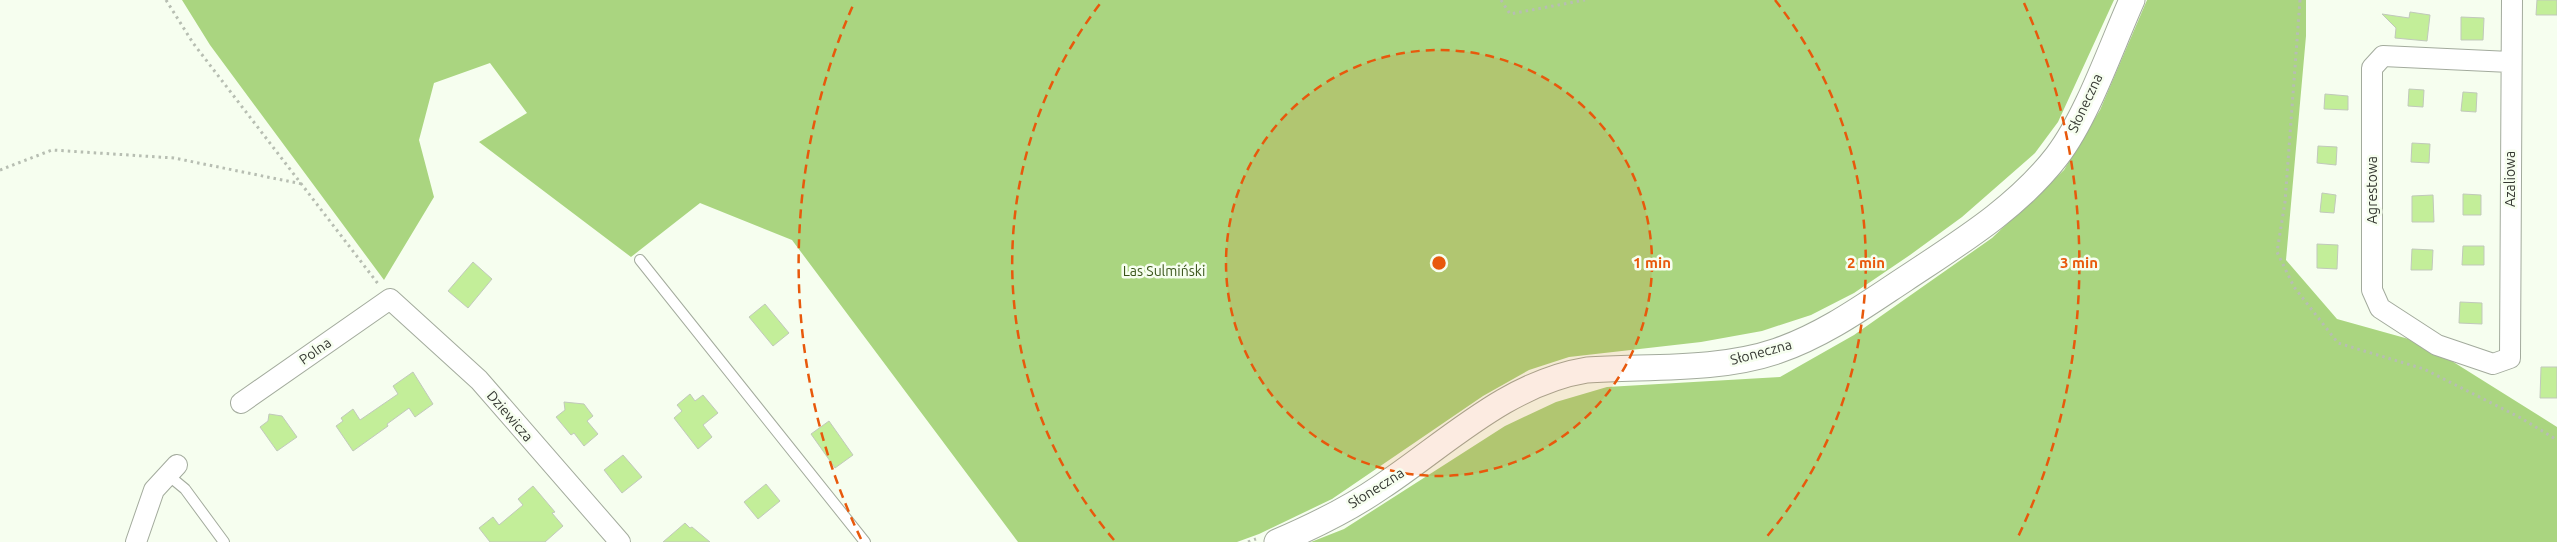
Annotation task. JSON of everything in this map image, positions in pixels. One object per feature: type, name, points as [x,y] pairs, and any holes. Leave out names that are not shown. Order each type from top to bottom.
[{"type":"street","name":"Słoneczna","points":[[1271,539],[1302,531],[1379,488],[1507,399],[1538,383],[1567,373],[1587,370],[1736,361],[1777,351],[1795,344],[1856,311],[1984,225],[2024,193],[2048,167],[2064,146],[2082,113],[2132,0]]},
{"type":"street","name":"Azaliowa","points":[[2510,358],[2510,62],[2512,0]]},
{"type":"street","name":"Agrestowa","points":[[2510,62],[2383,56],[2372,68],[2372,290],[2380,308],[2437,345],[2493,364],[2510,358]]},
{"type":"street","name":"Polna","points":[[240,403],[390,299]]},
{"type":"street","name":"Dziewicza","points":[[390,299],[479,380],[620,542]]},
{"type":"street","points":[[136,542],[154,490],[173,470]]},
{"type":"lane","points":[[640,260],[865,542]]},
{"type":"lane","points":[[173,470],[224,542]]},
{"type":"path","points":[[166,0],[194,43],[390,299]]},
{"type":"path","points":[[1501,0],[1510,14],[1585,0]]},
{"type":"path","points":[[0,170],[52,150],[174,158],[302,185]]},
{"type":"path","points":[[1248,542],[1271,539]]},
{"type":"green space","name":"Las Sulmiński","points":[[182,0],[2114,0],[2058,122],[2035,153],[1962,217],[1910,255],[1854,293],[1811,315],[1762,331],[1701,342],[1569,357],[1529,370],[1483,396],[1332,499],[1259,534],[1237,542],[1018,542],[792,240],[700,203],[631,257],[479,142],[527,113],[490,63],[434,83],[419,140],[434,197],[384,280],[210,45]]},
{"type":"green space","points":[[2147,0],[2306,0],[2306,36],[2286,260],[2337,319],[2423,343],[2557,427],[2557,542],[1311,542],[1344,529],[1505,426],[1556,402],[1607,387],[1780,377],[1854,335],[1992,238],[2064,170],[2100,110]]},
{"type":"building","points":[[2537,0],[2557,0],[2557,15],[2536,15]]},
{"type":"building","points":[[2410,12],[2430,15],[2427,41],[2395,38],[2396,28],[2382,14],[2409,18]]},
{"type":"building","points":[[2461,17],[2484,18],[2483,40],[2461,40]]},
{"type":"building","points":[[2409,89],[2424,90],[2423,107],[2408,106]]},
{"type":"building","points":[[2463,92],[2477,93],[2476,112],[2461,111]]},
{"type":"building","points":[[2325,94],[2348,96],[2348,110],[2324,109]]},
{"type":"building","points":[[2412,143],[2430,144],[2429,163],[2411,162]]},
{"type":"building","points":[[2318,146],[2337,147],[2336,165],[2317,163]]},
{"type":"building","points":[[2322,193],[2336,195],[2334,213],[2320,212]]},
{"type":"building","points":[[2463,194],[2481,195],[2481,215],[2463,215]]},
{"type":"building","points":[[2433,195],[2434,222],[2412,222],[2412,196]]},
{"type":"building","points":[[2317,244],[2338,245],[2337,269],[2317,268]]},
{"type":"building","points":[[2463,246],[2484,246],[2484,265],[2462,265]]},
{"type":"building","points":[[2412,249],[2433,250],[2432,270],[2411,270]]},
{"type":"building","points":[[473,262],[492,279],[468,308],[448,291]]},
{"type":"building","points":[[2460,302],[2482,303],[2482,324],[2459,323]]},
{"type":"building","points":[[765,304],[789,333],[773,346],[749,317]]},
{"type":"building","points":[[2541,367],[2557,367],[2557,398],[2540,398]]},
{"type":"building","points":[[413,372],[433,404],[415,417],[409,408],[353,451],[336,426],[343,421],[341,418],[353,409],[360,420],[398,394],[393,386]]},
{"type":"building","points":[[690,394],[695,401],[703,395],[718,413],[703,425],[712,437],[698,449],[674,418],[682,411],[677,405]]},
{"type":"building","points":[[564,402],[584,404],[593,416],[587,421],[598,434],[584,446],[574,433],[571,435],[556,417],[565,410]]},
{"type":"building","points":[[269,414],[282,416],[297,437],[277,451],[260,427],[268,421]]},
{"type":"building","points":[[829,421],[853,455],[835,468],[811,434]]},
{"type":"building","points":[[623,455],[642,477],[622,493],[604,470]]},
{"type":"building","points":[[766,484],[780,501],[758,519],[744,502]]},
{"type":"building","points":[[533,486],[555,512],[552,513],[563,526],[545,542],[490,542],[479,528],[493,517],[499,525],[523,505],[518,499]]},
{"type":"building","points":[[685,523],[690,528],[692,527],[710,542],[663,542]]}]
